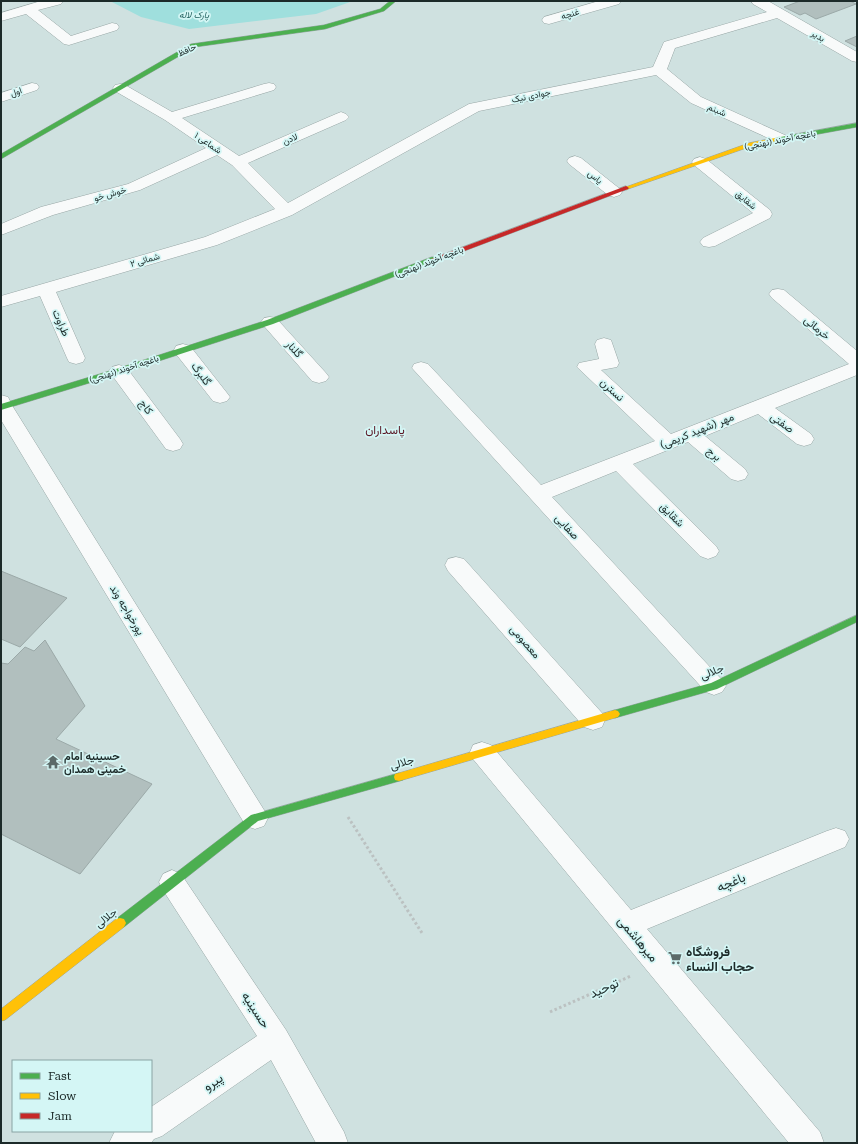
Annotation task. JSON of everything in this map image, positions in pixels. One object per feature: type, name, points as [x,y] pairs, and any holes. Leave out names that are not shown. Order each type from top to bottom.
[{"type":"street","points":[[1,18],[56,1]]},
{"type":"street","name":"حافظ","points":[[1,158],[193,45],[325,27],[382,10],[393,1]]},
{"type":"street","name":"غنچه","points":[[549,20],[614,1]]},
{"type":"street","name":"بدیر","points":[[758,1],[857,58]]},
{"type":"street","points":[[28,9],[69,41],[112,27]]},
{"type":"street","points":[[659,70],[669,45],[779,13]]},
{"type":"street","name":"شبنم","points":[[659,70],[696,100],[782,139]]},
{"type":"street","name":"جوادی نیک","points":[[286,211],[474,107],[659,70]]},
{"type":"street","name":"اول","points":[[1,98],[32,87]]},
{"type":"street","points":[[170,117],[270,87]]},
{"type":"street","name":"شماعی ۱","points":[[120,88],[170,117],[238,162],[286,211]]},
{"type":"street","name":"لادن","points":[[238,162],[341,117]]},
{"type":"street","name":"باغچه آخوند (نهنجی)","points":[[2,405],[119,371],[270,322],[614,192],[751,144],[857,125]]},
{"type":"street","name":"خوش خو","points":[[1,230],[47,211],[134,187],[217,149]]},
{"type":"street","name":"یاس","points":[[575,161],[614,192]]},
{"type":"street","name":"شقایق","points":[[700,162],[764,214],[709,242]]},
{"type":"street","name":"شمائی ۲","points":[[1,302],[211,241],[286,211]]},
{"type":"street","name":"طراوت","points":[[46,289],[76,358]]},
{"type":"street","name":"خرمائی","points":[[778,294],[857,361]]},
{"type":"street","name":"گلنار","points":[[270,322],[319,377]]},
{"type":"street","name":"نسترن","points":[[604,344],[610,363],[586,366],[669,443]]},
{"type":"street","name":"گلبرگ","points":[[183,350],[220,397]]},
{"type":"street","name":"صفایی","points":[[421,368],[714,686]]},
{"type":"street","name":"مهر (شهید کریمی)","points":[[538,495],[857,368]]},
{"type":"street","name":"کاج","points":[[119,371],[173,444]]},
{"type":"street","name":"پورخواجه وند","points":[[2,405],[255,818]]},
{"type":"street","name":"صفتی","points":[[760,406],[804,439]]},
{"type":"street","name":"برج","points":[[691,434],[738,474]]},
{"type":"street","name":"شقایق","points":[[620,462],[708,551]]},
{"type":"street","name":"معصومی","points":[[456,564],[593,720]]},
{"type":"street","name":"جلالی","points":[[1,1016],[255,818],[714,686],[857,618]]},
{"type":"street","name":"میرهاشمی","points":[[482,752],[809,1143]]},
{"type":"street","name":"باغچه","points":[[626,925],[836,839]]},
{"type":"street","name":"حسینیه","points":[[172,882],[276,1040],[333,1143]]},
{"type":"street","name":"پیرو","points":[[152,1124],[276,1040]]},
{"type":"street","points":[[124,1143],[140,1132]]},
{"type":"path","points":[[334,795],[422,933]]},
{"type":"path","name":"توحید","points":[[550,1012],[659,964]]},
{"type":"green space","name":"پارک لاله","points":[[110,1],[353,1],[316,14],[189,29],[141,17]]},
{"type":"building","points":[[800,1],[850,1],[856,4],[816,19],[805,13],[800,15],[784,7]]},
{"type":"building","points":[[857,36],[857,47],[845,41]]},
{"type":"building","points":[[1,571],[67,598],[20,647],[1,639]]},
{"type":"building","name":"حسینیه امام خمینی همدان","points":[[45,640],[85,706],[56,739],[152,784],[80,874],[1,834],[1,663],[8,664],[25,647],[34,651]]},
{"type":"traffic: fast","points":[[1,157],[193,45],[325,27],[382,10],[393,1]]},
{"type":"traffic: fast","points":[[775,140],[857,125]]},
{"type":"traffic: fast","points":[[1,407],[119,371],[270,322],[435,259]]},
{"type":"traffic: fast","points":[[615,714],[714,686],[857,618]]},
{"type":"traffic: fast","points":[[120,923],[255,818],[399,777]]},
{"type":"traffic: slow","points":[[626,188],[751,144],[775,140]]},
{"type":"traffic: slow","points":[[399,777],[615,714]]},
{"type":"traffic: slow","points":[[1,1016],[120,923]]},
{"type":"traffic: jam","points":[[435,259],[626,188]]},
{"type":"place","name":"حسینیه امام خمینی همدان","points":[[53,762]]},
{"type":"place","name":"فروشگاه حجاب النساء","points":[[675,958]]},
{"type":"district","name":"پاسداران","points":[[385,430]]}]
